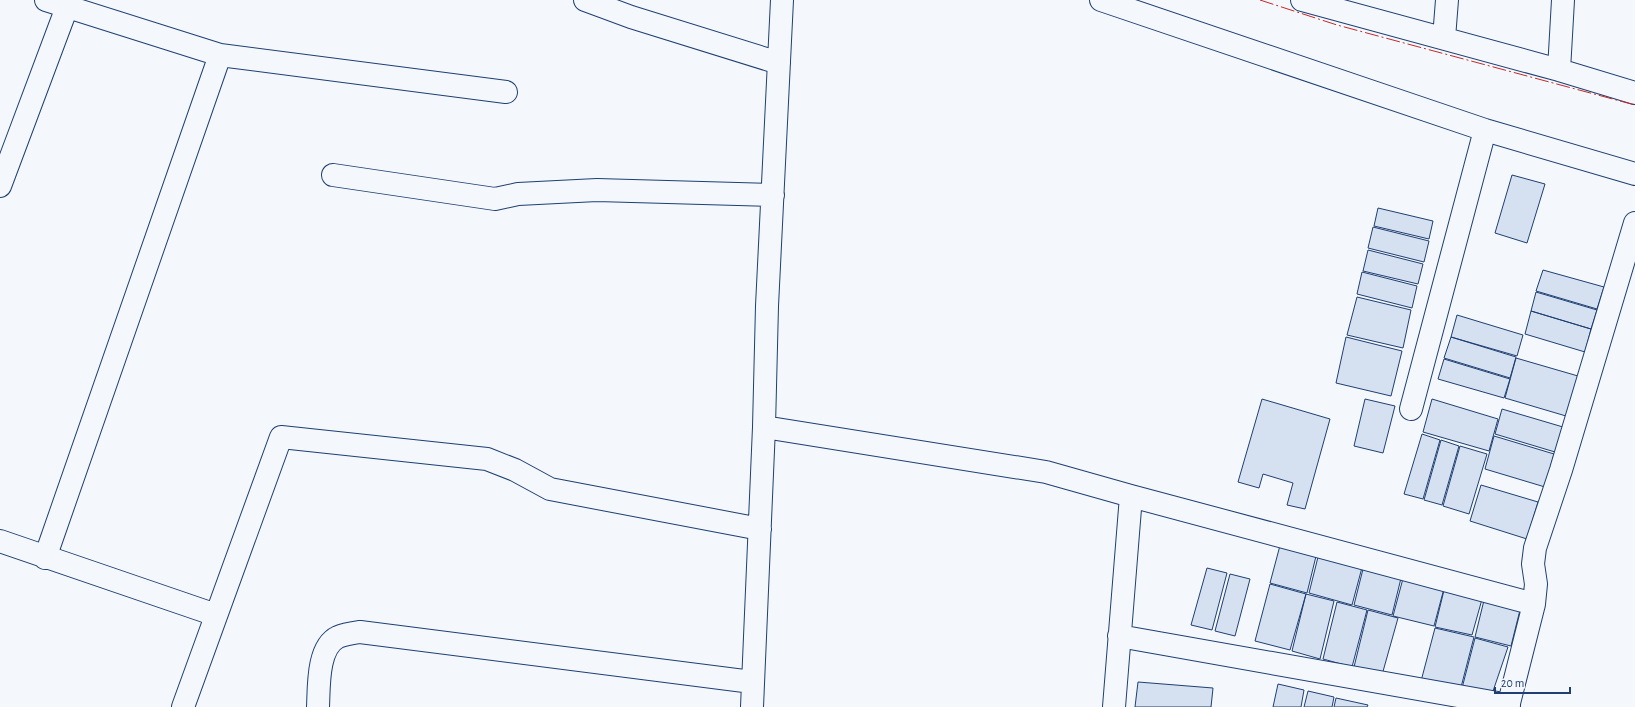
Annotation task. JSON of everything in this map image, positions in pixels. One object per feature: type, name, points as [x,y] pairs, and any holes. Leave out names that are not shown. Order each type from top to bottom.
[{"type":"street","points":[[46,0],[220,55],[506,92]]},
{"type":"street","points":[[585,0],[631,17],[779,63]]},
{"type":"street","points":[[752,707],[764,427],[767,306],[782,0]]},
{"type":"street","points":[[1101,0],[1485,130],[1635,174]]},
{"type":"street","points":[[1302,0],[1324,3],[1635,93]]},
{"type":"street","points":[[1444,38],[1447,0]]},
{"type":"street","points":[[1559,70],[1563,0]]},
{"type":"street","points":[[0,186],[4,163],[67,7]]},
{"type":"street","points":[[45,558],[220,55]]},
{"type":"street","points":[[1411,409],[1485,130]]},
{"type":"street","points":[[333,175],[495,199],[518,194],[597,190],[773,195]]},
{"type":"street","points":[[1119,636],[1509,706],[1534,604],[1536,584],[1533,564],[1535,548],[1562,470],[1635,223]]},
{"type":"street","points":[[764,427],[1046,472],[1534,604]]},
{"type":"street","points":[[183,707],[281,436],[487,459],[515,470],[550,489],[760,529]]},
{"type":"street","points":[[1114,707],[1131,496]]},
{"type":"street","points":[[0,541],[45,558],[216,615]]},
{"type":"street","points":[[318,707],[320,671],[326,648],[337,637],[360,632],[752,682]]},
{"type":"building","points":[[1512,175],[1545,184],[1527,243],[1495,233]]},
{"type":"building","points":[[1378,208],[1433,221],[1429,239],[1374,226]]},
{"type":"building","points":[[1373,227],[1429,241],[1424,262],[1368,248]]},
{"type":"building","points":[[1368,250],[1423,264],[1418,284],[1363,271]]},
{"type":"building","points":[[1543,270],[1604,287],[1597,309],[1536,291]]},
{"type":"building","points":[[1362,272],[1417,286],[1412,308],[1357,294]]},
{"type":"building","points":[[1536,292],[1597,310],[1591,329],[1531,311]]},
{"type":"building","points":[[1357,297],[1411,310],[1403,348],[1347,335]]},
{"type":"building","points":[[1531,311],[1591,329],[1585,352],[1525,334]]},
{"type":"building","points":[[1457,315],[1523,335],[1517,356],[1451,337]]},
{"type":"building","points":[[1346,337],[1402,351],[1391,396],[1336,383]]},
{"type":"building","points":[[1451,337],[1516,357],[1510,378],[1444,358]]},
{"type":"building","points":[[1516,358],[1578,376],[1566,416],[1505,398]]},
{"type":"building","points":[[1444,359],[1510,379],[1504,398],[1438,379]]},
{"type":"building","points":[[1262,399],[1330,419],[1305,509],[1287,505],[1293,483],[1263,474],[1259,488],[1238,482]]},
{"type":"building","points":[[1365,399],[1395,406],[1383,453],[1354,446]]},
{"type":"building","points":[[1432,399],[1498,419],[1489,451],[1423,432]]},
{"type":"building","points":[[1502,409],[1563,427],[1555,452],[1495,434]]},
{"type":"building","points":[[1422,434],[1440,440],[1423,499],[1404,494]]},
{"type":"building","points":[[1494,436],[1554,454],[1545,487],[1485,469]]},
{"type":"building","points":[[1441,440],[1459,446],[1442,505],[1424,500]]},
{"type":"building","points":[[1460,446],[1487,454],[1469,514],[1443,506]]},
{"type":"building","points":[[1481,485],[1538,502],[1527,539],[1470,521]]},
{"type":"building","points":[[1282,538],[1318,548],[1307,593],[1270,583]]},
{"type":"building","points":[[1320,549],[1364,560],[1352,605],[1309,593]]},
{"type":"building","points":[[1365,561],[1403,570],[1392,615],[1354,605]]},
{"type":"building","points":[[1207,568],[1227,573],[1212,630],[1191,625]]},
{"type":"building","points":[[1405,571],[1446,581],[1434,626],[1393,616]]},
{"type":"building","points":[[1230,574],[1250,579],[1235,636],[1215,631]]},
{"type":"building","points":[[1446,582],[1484,592],[1472,635],[1435,627]]},
{"type":"building","points":[[1270,584],[1306,594],[1290,650],[1255,641]]},
{"type":"building","points":[[1486,592],[1522,602],[1511,646],[1475,637]]},
{"type":"building","points":[[1306,594],[1334,601],[1320,659],[1292,651]]},
{"type":"building","points":[[1337,602],[1367,610],[1352,667],[1323,659]]},
{"type":"building","points":[[1368,610],[1398,618],[1382,675],[1354,667]]},
{"type":"building","points":[[1435,628],[1474,637],[1459,695],[1420,685]]},
{"type":"building","points":[[1475,638],[1508,647],[1490,700],[1461,692]]},
{"type":"building","points":[[1138,682],[1213,688],[1211,707],[1135,707]]},
{"type":"building","points":[[1278,684],[1304,690],[1301,707],[1273,707]]},
{"type":"building","points":[[1308,691],[1334,697],[1332,707],[1304,707]]},
{"type":"building","points":[[1336,698],[1368,705],[1367,707],[1334,707]]},
{"type":"power","points":[[1260,0],[1337,25],[1635,105]]}]
